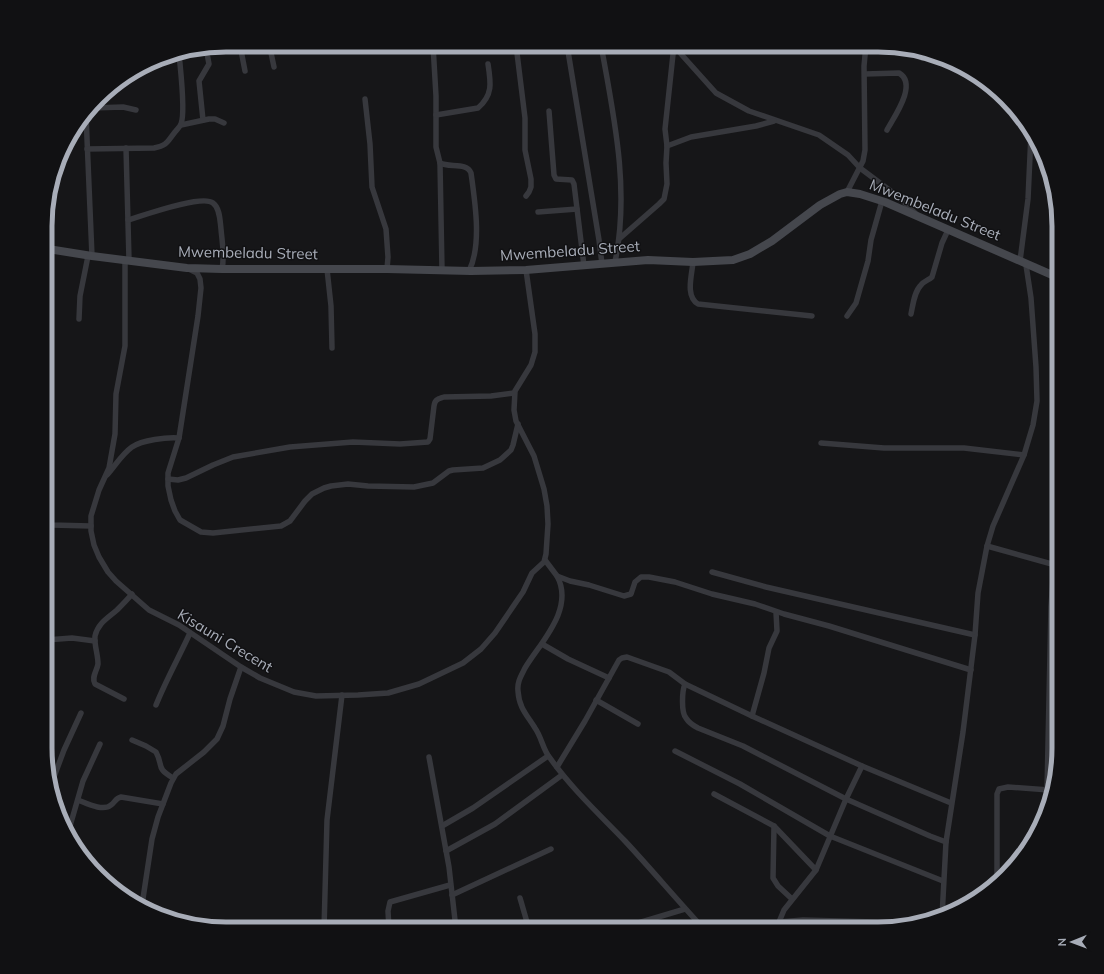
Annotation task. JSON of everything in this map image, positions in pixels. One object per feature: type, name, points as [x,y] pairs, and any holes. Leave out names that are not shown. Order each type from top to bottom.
[{"type":"street","points":[[241,52],[245,72]]},
{"type":"street","points":[[271,52],[274,68]]},
{"type":"street","points":[[433,52],[436,147],[440,163],[442,270]]},
{"type":"street","points":[[517,52],[525,118],[526,150],[531,179],[531,187],[526,196]]},
{"type":"street","points":[[568,52],[602,264]]},
{"type":"street","points":[[602,52],[615,120],[622,185],[619,239],[615,262]]},
{"type":"street","points":[[619,239],[664,199],[667,184],[667,146],[665,129],[674,52]]},
{"type":"street","points":[[680,52],[716,93],[749,111],[774,121],[819,135],[848,155],[860,168],[900,198],[918,216]]},
{"type":"street","points":[[847,192],[860,168],[865,150],[864,74],[866,52]]},
{"type":"street","points":[[203,120],[199,81],[209,64],[207,53]]},
{"type":"street","points":[[87,149],[154,148],[164,146],[171,139],[181,124],[183,105],[179,58]]},
{"type":"street","points":[[436,115],[478,108],[488,97],[491,88],[488,64]]},
{"type":"street","points":[[864,74],[899,73],[904,76],[907,82],[905,96],[887,130]]},
{"type":"street","points":[[365,100],[370,144],[372,187],[386,229],[388,257],[387,269]]},
{"type":"street","points":[[98,108],[123,107],[136,110]]},
{"type":"street","points":[[549,111],[554,174],[556,179],[572,180],[574,184],[584,266]]},
{"type":"street","points":[[181,124],[215,119],[224,123]]},
{"type":"street","points":[[667,146],[691,137],[756,126],[774,121]]},
{"type":"street","points":[[79,319],[80,296],[90,256],[86,122]]},
{"type":"street","points":[[942,910],[946,842],[971,670],[978,593],[987,546],[993,526],[1024,455],[1033,425],[1037,401],[1031,298],[1023,263],[1031,142]]},
{"type":"street","name":"Kisauni Crecent","points":[[126,148],[128,220],[125,346],[116,394],[115,434],[109,468],[93,510],[91,526],[94,544],[103,565],[116,581],[150,610],[179,625],[241,668],[260,678],[298,693],[316,696],[381,694],[406,688],[449,670],[472,657],[482,649],[495,633],[523,592],[532,573],[545,560]]},
{"type":"street","points":[[440,163],[448,166],[466,167],[470,171],[477,241],[475,256],[469,271]]},
{"type":"street","name":"Mwembeladu Street","points":[[52,250],[187,268],[222,269],[526,270],[648,260],[693,262],[733,260],[750,254],[772,240],[820,204],[847,192],[860,194],[882,201],[1052,275]]},
{"type":"street","points":[[128,220],[166,207],[200,201],[212,202],[216,206],[219,218],[224,260],[222,269]]},
{"type":"street","points":[[847,316],[856,302],[868,261],[871,240],[882,201]]},
{"type":"street","points":[[538,212],[577,209]]},
{"type":"street","points":[[911,314],[919,286],[932,277],[942,243],[948,230]]},
{"type":"street","points":[[693,262],[690,294],[694,301],[698,304],[812,316]]},
{"type":"street","points":[[187,268],[197,273],[200,279],[201,288],[179,438],[170,464],[168,479],[171,500],[175,512],[180,520],[202,532],[228,532],[281,526],[290,521],[312,494],[331,486],[348,484],[414,487],[433,483],[449,471],[483,468],[500,460],[511,450],[515,441],[518,424]]},
{"type":"street","points":[[327,269],[331,306],[332,348]]},
{"type":"street","points":[[526,270],[535,334],[535,352],[531,365],[516,387],[514,393],[514,410],[515,419],[534,456],[544,489],[548,511],[545,560],[557,576],[561,585],[561,606],[556,620],[542,644],[533,654],[520,678],[518,690],[521,705],[524,713],[536,729],[548,756],[562,775],[697,922]]},
{"type":"street","points":[[168,479],[178,480],[186,478],[233,457],[267,451],[353,442],[400,444],[428,442],[430,439],[435,401],[439,398],[491,396],[514,393]]},
{"type":"street","points":[[104,479],[134,446],[169,437],[179,438]]},
{"type":"street","points":[[821,443],[884,448],[964,448],[1024,455]]},
{"type":"street","points":[[52,524],[91,526]]},
{"type":"street","points":[[987,546],[1052,565]]},
{"type":"street","points":[[712,572],[766,587],[975,635]]},
{"type":"street","points":[[557,576],[626,596],[632,593],[634,582],[637,579],[649,577],[675,582],[712,594],[755,604],[776,612],[829,626],[971,670]]},
{"type":"street","points":[[124,699],[93,682],[98,662],[95,641],[97,630],[101,623],[115,612],[132,594]]},
{"type":"street","points":[[1048,785],[1052,598]]},
{"type":"street","points":[[752,716],[764,673],[769,648],[777,631],[776,612]]},
{"type":"street","points":[[156,705],[190,633]]},
{"type":"street","points":[[52,640],[72,638],[95,641]]},
{"type":"street","points":[[542,644],[568,659],[609,678]]},
{"type":"street","points":[[557,767],[619,660],[626,657],[669,672],[685,684],[752,716],[862,766],[952,803]]},
{"type":"street","points":[[143,901],[152,839],[173,778],[217,739],[241,668]]},
{"type":"street","points":[[685,684],[683,694],[683,713],[685,718],[698,728],[743,746],[846,799],[946,842]]},
{"type":"street","points":[[324,922],[327,820],[342,695]]},
{"type":"street","points":[[596,700],[638,724]]},
{"type":"street","points":[[54,777],[64,750],[82,713]]},
{"type":"street","points":[[132,740],[156,752],[160,768],[173,778]]},
{"type":"street","points":[[70,826],[83,781],[100,744]]},
{"type":"street","points":[[676,751],[740,784],[830,836],[943,881]]},
{"type":"street","points":[[442,826],[474,808],[548,756]]},
{"type":"street","points":[[429,757],[446,851],[455,922]]},
{"type":"street","points":[[862,766],[846,799],[816,870],[784,910],[779,922],[803,920],[876,922]]},
{"type":"street","points":[[446,851],[495,824],[562,775]]},
{"type":"street","points":[[997,875],[998,789],[1008,787],[1047,790]]},
{"type":"street","points":[[714,794],[774,826],[816,870]]},
{"type":"street","points":[[78,800],[106,808],[111,806],[117,798],[121,797],[163,804]]},
{"type":"street","points":[[774,826],[773,878],[778,886],[792,899]]},
{"type":"street","points":[[452,895],[551,849]]},
{"type":"street","points":[[389,922],[388,912],[390,902],[450,885]]},
{"type":"street","points":[[520,898],[527,922]]},
{"type":"street","points":[[641,922],[685,909]]}]
